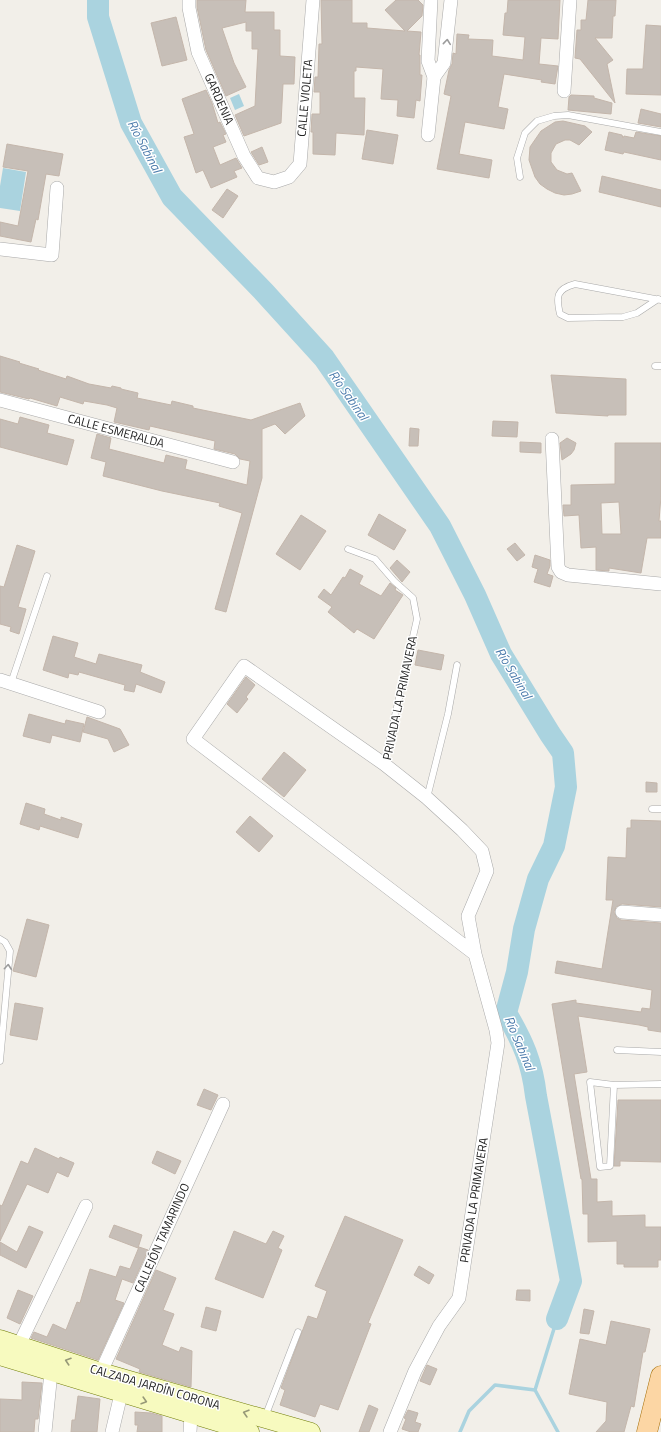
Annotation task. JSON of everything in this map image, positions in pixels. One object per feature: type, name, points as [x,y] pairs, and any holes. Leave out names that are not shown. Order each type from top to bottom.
[{"type":"main road","name":"CALZADA JARDÍN CORONA","points":[[0,1339],[101,1372],[311,1432]]},
{"type":"main road","name":"CALZADA JARDÍN CORONA","points":[[0,1356],[121,1394],[191,1423],[250,1432]]},
{"type":"main road","points":[[646,1428],[661,1376]]},
{"type":"street","name":"GARDENIA","points":[[189,0],[189,8],[198,52],[244,156],[258,178],[274,182]]},
{"type":"street","name":"CALLE VIOLETA","points":[[274,182],[289,177],[300,164],[313,0]]},
{"type":"street","points":[[428,134],[434,77],[428,61],[431,0]]},
{"type":"street","points":[[434,77],[444,63],[451,0]]},
{"type":"street","points":[[564,91],[570,0]]},
{"type":"street","points":[[0,249],[52,255],[58,188]]},
{"type":"street","name":"CALLE ESMERALDA","points":[[0,400],[233,462]]},
{"type":"street","points":[[552,439],[558,567],[561,572],[568,575],[661,584]]},
{"type":"street","points":[[384,764],[244,666],[193,739],[475,954]]},
{"type":"street","points":[[6,682],[99,712]]},
{"type":"street","name":"PRIVADA LA PRIMAVERA","points":[[384,764],[427,798],[462,830],[482,851],[487,871],[468,916],[475,954],[496,1030],[498,1043],[459,1298],[439,1326],[415,1371],[390,1432]]},
{"type":"street","points":[[622,912],[661,915]]},
{"type":"street","name":"CALLEJÓN TAMARINDO","points":[[101,1372],[223,1104]]},
{"type":"street","points":[[19,1345],[86,1206]]},
{"type":"street","points":[[45,1432],[51,1372]]},
{"type":"street","points":[[112,1432],[121,1394]]},
{"type":"lane","points":[[520,177],[517,158],[525,133],[537,121],[554,116],[568,115],[661,132]]},
{"type":"lane","points":[[575,284],[660,300],[636,313],[623,317],[568,318],[560,314],[558,295],[565,286],[575,284]]},
{"type":"lane","name":"PRIVADA LA PRIMAVERA","points":[[348,549],[374,559],[394,581],[413,598],[417,619],[384,764]]},
{"type":"lane","points":[[6,682],[47,576]]},
{"type":"lane","points":[[427,798],[448,714],[457,665]]},
{"type":"lane","points":[[652,809],[661,809]]},
{"type":"lane","points":[[0,939],[5,942],[10,951],[0,1061]]},
{"type":"lane","points":[[0,978],[7,981]]},
{"type":"lane","points":[[617,1050],[661,1052]]},
{"type":"lane","points":[[614,1085],[610,1166],[600,1167],[590,1082],[614,1085],[661,1084]]},
{"type":"lane","points":[[265,1419],[298,1332]]},
{"type":"water","points":[[239,94],[244,106],[235,110],[230,98]]},
{"type":"water","points":[[3,168],[26,172],[20,211],[0,208],[0,186]]},
{"type":"building","points":[[197,0],[246,0],[245,12],[274,12],[274,30],[280,30],[280,56],[295,57],[294,84],[283,84],[281,123],[244,136],[235,115],[255,106],[258,49],[252,49],[252,31],[246,31],[246,22],[222,28],[234,63],[246,87],[226,96],[206,50],[197,7]]},
{"type":"building","points":[[321,0],[352,0],[352,23],[367,23],[367,28],[405,31],[385,10],[396,0],[418,0],[423,5],[422,16],[407,31],[421,32],[419,55],[420,75],[422,75],[420,101],[416,100],[414,118],[397,116],[398,100],[381,99],[383,69],[356,67],[356,71],[354,71],[354,98],[365,98],[364,135],[336,133],[335,155],[313,154],[313,132],[311,132],[312,114],[320,114],[320,92],[314,92],[315,77],[318,77],[319,44],[322,44]]},
{"type":"building","points":[[508,0],[560,0],[558,39],[541,38],[539,64],[558,66],[555,84],[541,82],[542,80],[504,74],[498,107],[508,109],[504,129],[465,122],[459,154],[492,160],[489,178],[437,169],[451,96],[444,94],[449,70],[452,64],[453,53],[456,54],[457,34],[469,35],[468,39],[493,40],[492,56],[523,60],[525,37],[503,35]]},
{"type":"building","points":[[588,0],[616,0],[615,16],[613,16],[612,38],[595,38],[613,60],[607,64],[615,103],[580,59],[575,58],[577,30],[581,30],[581,20],[586,20]]},
{"type":"building","points":[[176,17],[187,60],[162,66],[151,23]]},
{"type":"building","points":[[646,25],[661,26],[661,95],[626,94],[627,69],[643,69]]},
{"type":"building","points":[[206,90],[218,123],[220,122],[226,134],[223,135],[226,142],[213,147],[220,165],[236,158],[242,168],[234,171],[237,177],[211,188],[203,170],[196,173],[184,137],[194,134],[182,99]]},
{"type":"building","points":[[571,95],[594,96],[594,98],[612,103],[611,114],[568,110],[569,97]]},
{"type":"building","points":[[641,109],[661,114],[661,127],[638,123]]},
{"type":"building","points":[[563,121],[585,126],[592,132],[579,145],[570,140],[565,140],[556,144],[551,153],[551,162],[557,170],[567,174],[572,173],[581,191],[564,195],[555,193],[540,184],[535,177],[529,160],[530,147],[541,131],[555,122]]},
{"type":"building","points":[[367,130],[398,135],[393,164],[362,159]]},
{"type":"building","points":[[609,132],[622,135],[623,138],[624,136],[634,138],[636,132],[661,136],[661,160],[624,152],[623,154],[605,150]]},
{"type":"building","points":[[7,144],[63,154],[59,176],[46,174],[38,220],[36,219],[31,242],[0,236],[0,222],[18,226],[28,171],[3,167]]},
{"type":"building","points":[[262,147],[268,162],[259,165],[251,152]]},
{"type":"building","points":[[602,176],[661,190],[661,207],[599,192]]},
{"type":"building","points":[[227,189],[238,196],[223,218],[212,210]]},
{"type":"building","points":[[0,356],[66,379],[67,376],[89,384],[111,388],[112,386],[138,393],[137,398],[171,405],[172,401],[193,406],[193,408],[251,420],[300,403],[305,416],[285,434],[275,424],[262,429],[262,478],[226,612],[215,609],[242,513],[219,506],[220,503],[162,491],[103,476],[106,462],[91,458],[97,434],[111,438],[109,449],[164,463],[166,455],[187,460],[185,469],[247,485],[250,461],[240,459],[235,454],[214,449],[215,441],[150,426],[149,430],[114,422],[117,408],[107,405],[84,401],[83,404],[60,397],[57,406],[30,398],[0,392]]},
{"type":"building","points":[[551,375],[626,379],[626,415],[608,416],[556,413]]},
{"type":"building","points":[[20,417],[49,425],[47,433],[74,440],[67,465],[0,447],[0,419],[18,424]]},
{"type":"building","points":[[493,421],[518,422],[517,437],[492,436]]},
{"type":"building","points":[[410,428],[419,429],[418,446],[409,446]]},
{"type":"building","points":[[567,438],[576,443],[571,454],[562,460],[560,443]]},
{"type":"building","points":[[520,442],[541,443],[541,453],[520,452]]},
{"type":"building","points":[[615,443],[661,443],[661,496],[659,521],[661,521],[661,538],[647,538],[641,573],[609,568],[609,571],[596,570],[596,547],[581,548],[579,515],[564,516],[563,505],[571,505],[571,485],[615,484]],"holes":[[[619,502],[621,534],[602,534],[601,503]]]},
{"type":"building","points":[[379,514],[406,530],[394,550],[368,535]]},
{"type":"building","points":[[301,515],[326,531],[300,570],[276,554]]},
{"type":"building","points":[[515,543],[525,555],[517,561],[507,549]]},
{"type":"building","points":[[17,545],[35,551],[18,607],[26,609],[19,634],[10,631],[11,627],[0,624],[0,586],[4,587]]},
{"type":"building","points":[[535,555],[550,560],[550,566],[547,574],[553,576],[550,587],[534,582],[538,569],[532,567]]},
{"type":"building","points":[[397,560],[410,572],[402,582],[390,568]]},
{"type":"building","points":[[350,569],[363,576],[359,584],[381,596],[390,583],[396,588],[395,590],[403,595],[374,639],[357,629],[354,633],[328,612],[332,607],[318,597],[324,589],[331,595],[343,577],[345,578]]},
{"type":"building","points":[[53,636],[78,643],[74,657],[96,664],[99,654],[142,665],[140,672],[165,682],[161,693],[136,684],[134,692],[124,690],[125,685],[79,672],[78,675],[69,673],[68,678],[43,670]]},
{"type":"building","points":[[418,650],[444,655],[441,670],[415,665]]},
{"type":"building","points":[[246,677],[255,685],[246,697],[248,699],[237,713],[227,704]]},
{"type":"building","points":[[29,714],[65,724],[66,720],[84,724],[80,742],[52,735],[50,743],[23,736]]},
{"type":"building","points":[[87,717],[120,729],[129,745],[114,752],[108,739],[83,732]]},
{"type":"building","points":[[284,752],[306,770],[284,797],[262,779]]},
{"type":"building","points":[[646,782],[657,783],[657,792],[646,792]]},
{"type":"building","points":[[26,803],[45,809],[44,814],[61,820],[61,817],[82,824],[78,838],[40,826],[39,830],[20,824]]},
{"type":"building","points":[[250,816],[273,836],[259,852],[236,832]]},
{"type":"building","points":[[631,820],[661,821],[661,907],[622,904],[616,907],[614,912],[617,918],[621,920],[661,923],[661,1032],[648,1030],[648,1027],[639,1025],[578,1016],[587,1072],[574,1074],[591,1179],[597,1179],[597,1202],[612,1201],[612,1216],[645,1215],[645,1227],[661,1227],[661,1260],[658,1260],[658,1267],[624,1267],[624,1264],[617,1264],[617,1241],[588,1242],[588,1214],[583,1214],[582,1179],[552,1004],[576,1000],[576,1003],[641,1012],[642,1008],[650,1009],[652,990],[555,973],[557,961],[602,969],[613,900],[606,900],[608,857],[626,858],[627,828],[631,828]]},
{"type":"building","points":[[27,919],[49,925],[36,977],[13,971]]},
{"type":"building","points":[[15,1003],[43,1008],[37,1040],[10,1035]]},
{"type":"building","points":[[204,1089],[218,1095],[211,1110],[197,1105]]},
{"type":"building","points":[[618,1100],[661,1100],[661,1162],[620,1161],[620,1166],[614,1166]]},
{"type":"building","points":[[35,1148],[59,1159],[60,1157],[74,1163],[68,1177],[57,1172],[48,1193],[27,1184],[0,1241],[0,1205],[2,1206],[21,1161],[28,1164]]},
{"type":"building","points":[[157,1151],[181,1161],[175,1174],[152,1163]]},
{"type":"building","points":[[345,1216],[403,1240],[368,1323],[371,1324],[338,1410],[320,1404],[315,1417],[280,1405],[285,1390],[281,1388],[308,1316],[317,1319],[327,1291],[315,1286]]},
{"type":"building","points":[[114,1225],[142,1235],[138,1248],[109,1237]]},
{"type":"building","points":[[29,1226],[43,1232],[26,1268],[0,1255],[0,1242],[17,1252]]},
{"type":"building","points":[[234,1231],[266,1244],[273,1231],[284,1236],[278,1248],[282,1250],[263,1298],[215,1279]]},
{"type":"building","points":[[139,1247],[148,1250],[133,1283],[122,1279],[115,1300],[124,1303],[98,1360],[31,1338],[34,1332],[47,1337],[53,1324],[66,1330],[77,1302],[80,1303],[90,1269],[116,1277],[120,1266],[130,1269]]},
{"type":"building","points":[[419,1266],[434,1275],[429,1284],[414,1275]]},
{"type":"building","points":[[156,1270],[176,1278],[163,1310],[174,1314],[162,1345],[179,1352],[181,1347],[192,1351],[191,1387],[139,1372],[140,1369],[116,1359]]},
{"type":"building","points":[[18,1290],[33,1296],[20,1324],[7,1318]]},
{"type":"building","points":[[517,1290],[530,1290],[530,1301],[516,1300]]},
{"type":"building","points":[[206,1307],[221,1311],[216,1331],[201,1327]]},
{"type":"building","points":[[584,1309],[594,1311],[589,1334],[580,1333]]},
{"type":"building","points":[[611,1321],[650,1329],[645,1352],[643,1352],[634,1407],[631,1406],[624,1432],[596,1432],[606,1421],[607,1402],[569,1394],[580,1339],[606,1345]]},
{"type":"building","points":[[427,1365],[437,1369],[430,1385],[420,1381]]},
{"type":"building","points":[[22,1382],[42,1383],[38,1419],[35,1419],[34,1432],[0,1432],[0,1399],[22,1400]]},
{"type":"building","points":[[78,1396],[100,1399],[97,1432],[71,1432],[72,1420],[75,1420]]},
{"type":"building","points":[[369,1405],[378,1409],[369,1432],[359,1432]]},
{"type":"building","points":[[408,1410],[418,1413],[415,1422],[421,1424],[418,1432],[411,1432],[402,1429],[406,1419],[404,1418]]},
{"type":"building","points":[[135,1412],[151,1413],[162,1416],[162,1432],[137,1432],[138,1425],[135,1425]]},
{"type":"waterway","name":"Río Sabinal","points":[[98,0],[98,17],[131,123],[172,197],[264,292],[324,358],[440,526],[475,595],[501,654],[563,753],[566,787],[554,846],[538,879],[524,929],[517,972],[506,1013],[522,1043],[532,1073],[571,1281],[557,1319]]},
{"type":"waterway","name":"Río Sabinal","points":[[557,1319],[535,1390],[558,1432]]},
{"type":"waterway","points":[[460,1432],[469,1411],[495,1385],[535,1390]]}]
